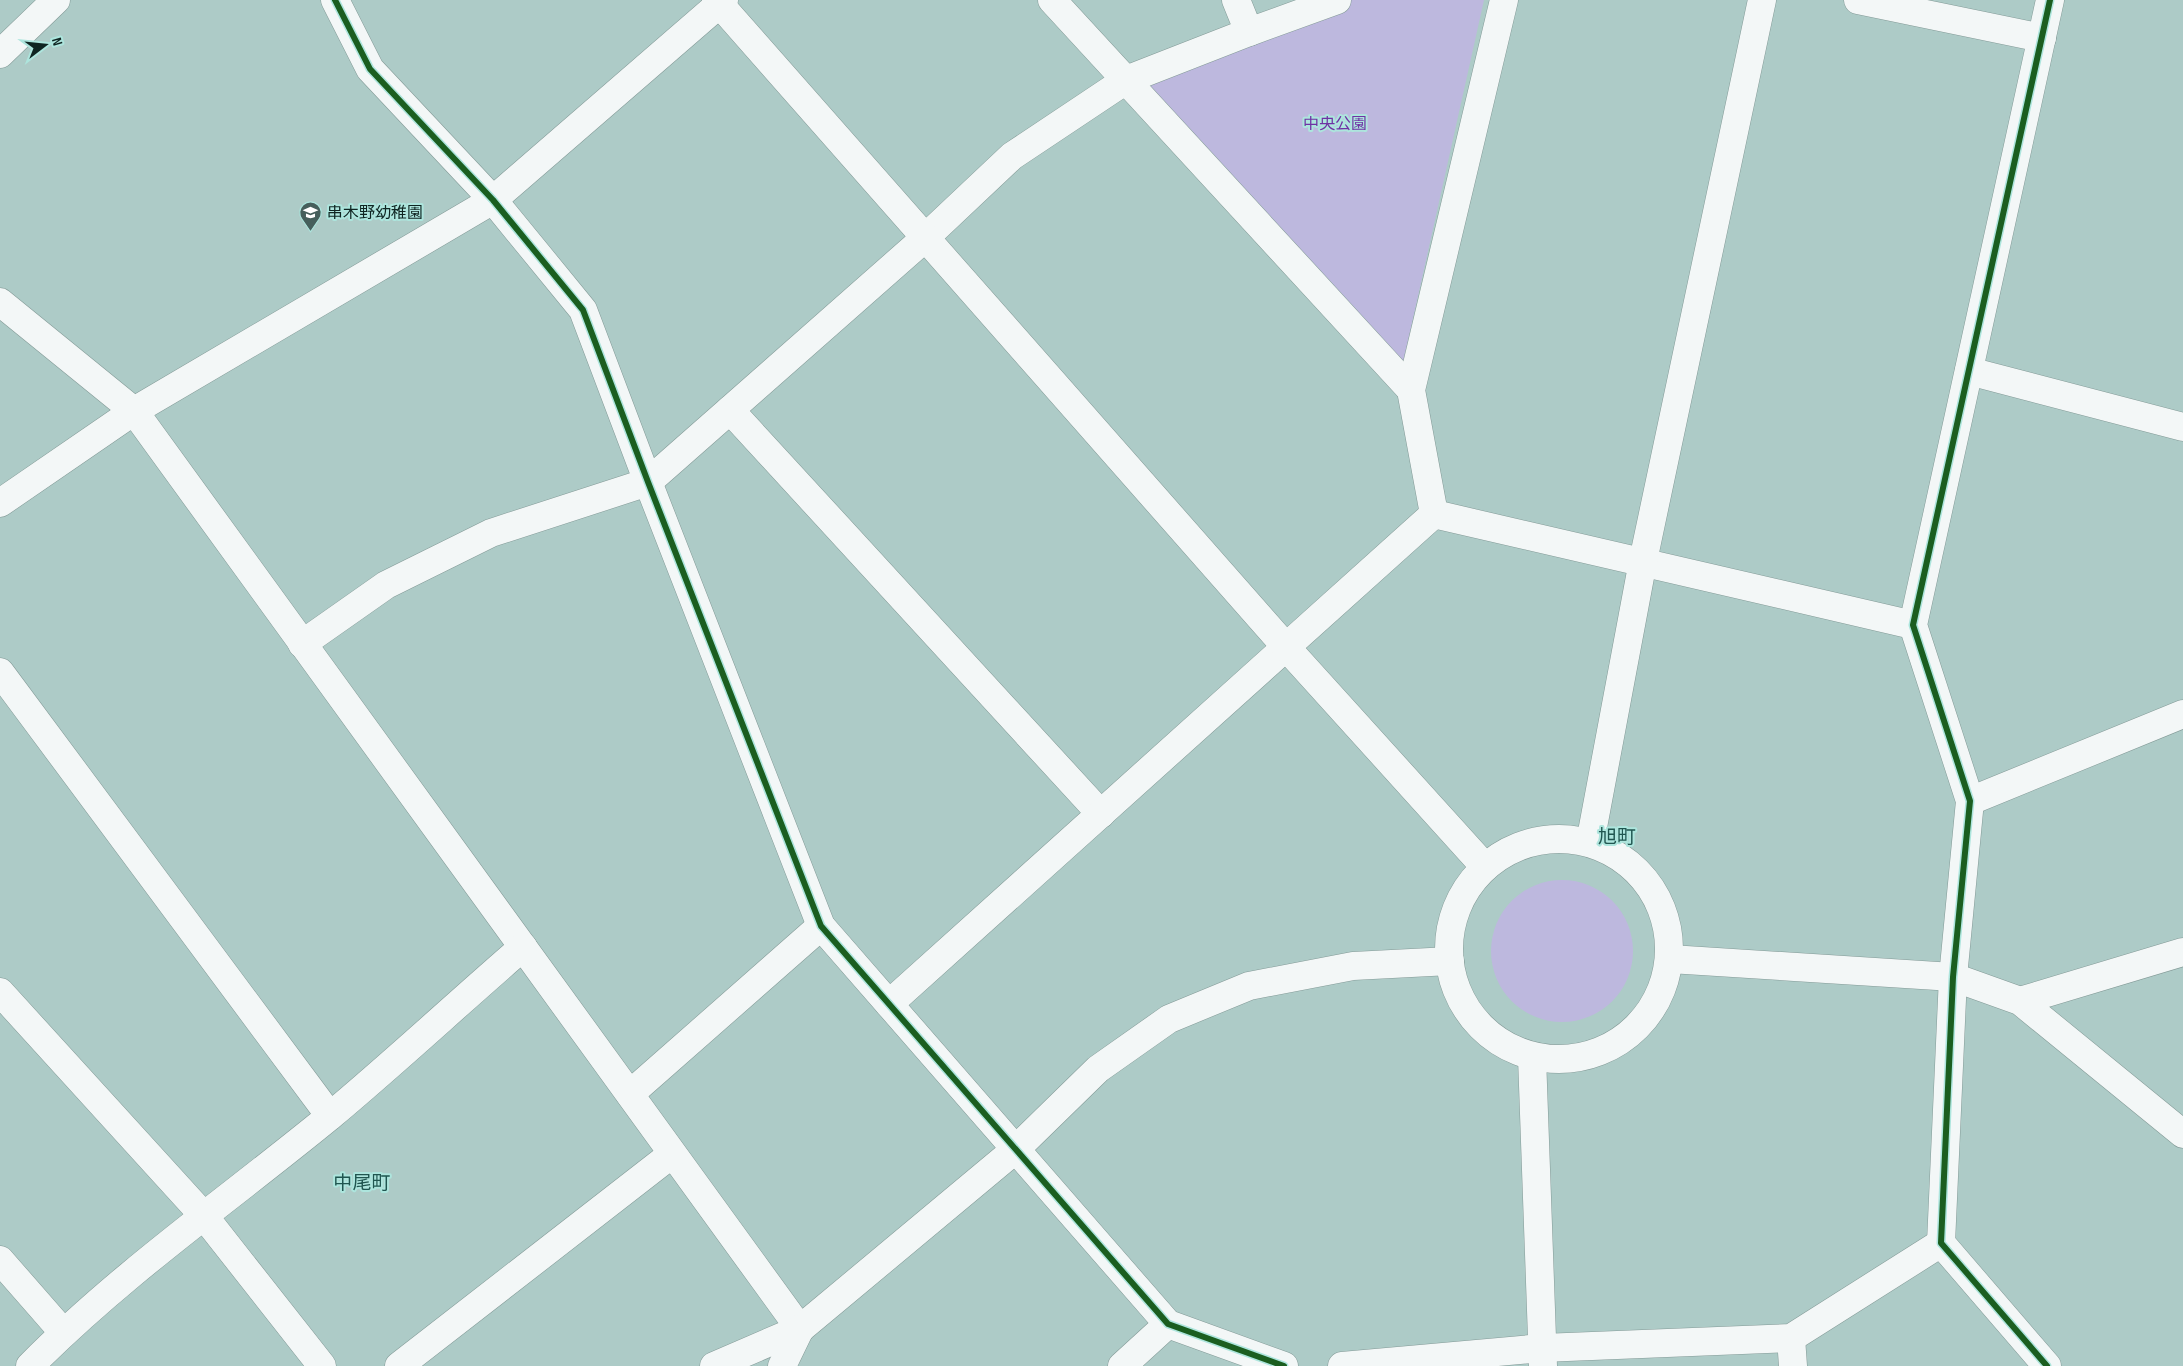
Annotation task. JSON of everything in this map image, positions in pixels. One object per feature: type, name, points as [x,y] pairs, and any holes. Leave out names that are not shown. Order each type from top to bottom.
[{"type":"street","points":[[0,54],[56,0]]},
{"type":"street","points":[[335,0],[370,69],[493,200],[583,310],[821,926],[1168,1324],[1284,1366]]},
{"type":"street","points":[[1052,0],[1411,390]]},
{"type":"street","points":[[1236,0],[1249,32]]},
{"type":"street","points":[[302,644],[386,585],[491,533],[648,482],[926,238],[1012,156],[1126,80],[1337,0]]},
{"type":"street","points":[[1434,514],[1411,390],[1504,0]]},
{"type":"street","points":[[1590,843],[1643,560],[1762,0]]},
{"type":"street","points":[[1858,0],[2042,38]]},
{"type":"street","points":[[2047,1366],[1941,1243],[1953,977],[1970,801],[1913,625],[2050,0]]},
{"type":"street","points":[[0,504],[134,411],[493,200],[720,1],[1286,647],[1485,867]]},
{"type":"street","points":[[0,302],[134,411],[800,1329]]},
{"type":"street","points":[[1968,371],[2183,427]]},
{"type":"street","points":[[730,410],[1101,814]]},
{"type":"street","points":[[1434,514],[1643,560],[1913,625]]},
{"type":"street","points":[[889,1004],[1434,514]]},
{"type":"street","points":[[0,672],[330,1116]]},
{"type":"street","points":[[1970,801],[2183,714]]},
{"type":"street","points":[[1553,839],[1590,843],[1624,859],[1650,887],[1666,921],[1670,959],[1660,996],[1638,1028],[1607,1050],[1570,1060],[1532,1057],[1508,1047],[1485,1031],[1468,1011],[1460,995],[1450,961],[1451,926],[1464,894],[1485,867],[1517,847],[1553,839]]},
{"type":"street","points":[[630,1094],[821,926]]},
{"type":"street","points":[[30,1366],[63,1332],[204,1216],[330,1116],[523,947]]},
{"type":"street","points":[[2020,1001],[2183,952]]},
{"type":"street","points":[[1670,959],[1953,977],[2020,1001],[2183,1134]]},
{"type":"street","points":[[714,1366],[800,1329],[1016,1149],[1098,1069],[1169,1019],[1249,986],[1353,966],[1450,961]]},
{"type":"street","points":[[0,992],[204,1216],[322,1366]]},
{"type":"street","points":[[1532,1057],[1542,1357]]},
{"type":"street","points":[[399,1366],[672,1154]]},
{"type":"street","points":[[1342,1366],[1542,1357],[1791,1338],[1941,1243]]},
{"type":"street","points":[[0,1260],[63,1332]]},
{"type":"street","points":[[1122,1366],[1168,1324]]},
{"type":"street","points":[[782,1366],[800,1329]]},
{"type":"street","points":[[1791,1338],[1793,1366]]},
{"type":"green space","name":"中央公園","points":[[1331,0],[1484,0],[1402,368],[1138,90]]},
{"type":"green space","points":[[1562,880],[1589,886],[1601,892],[1612,901],[1621,912],[1627,924],[1633,951],[1627,978],[1621,990],[1612,1001],[1601,1010],[1589,1016],[1562,1022],[1535,1016],[1523,1010],[1512,1001],[1503,990],[1497,978],[1491,951],[1497,924],[1503,912],[1512,901],[1523,892],[1535,886]]},
{"type":"cycle path","points":[[335,0],[370,69],[493,200],[583,310],[821,926],[1168,1324],[1284,1366]]},
{"type":"cycle path","points":[[2047,1366],[1941,1243],[1953,977],[1970,801],[1913,625],[2050,0]]},
{"type":"place","name":"串木野幼稚園","points":[[311,232]]},
{"type":"district","name":"旭町","points":[[1617,837]]},
{"type":"district","name":"中尾町","points":[[362,1183]]}]
